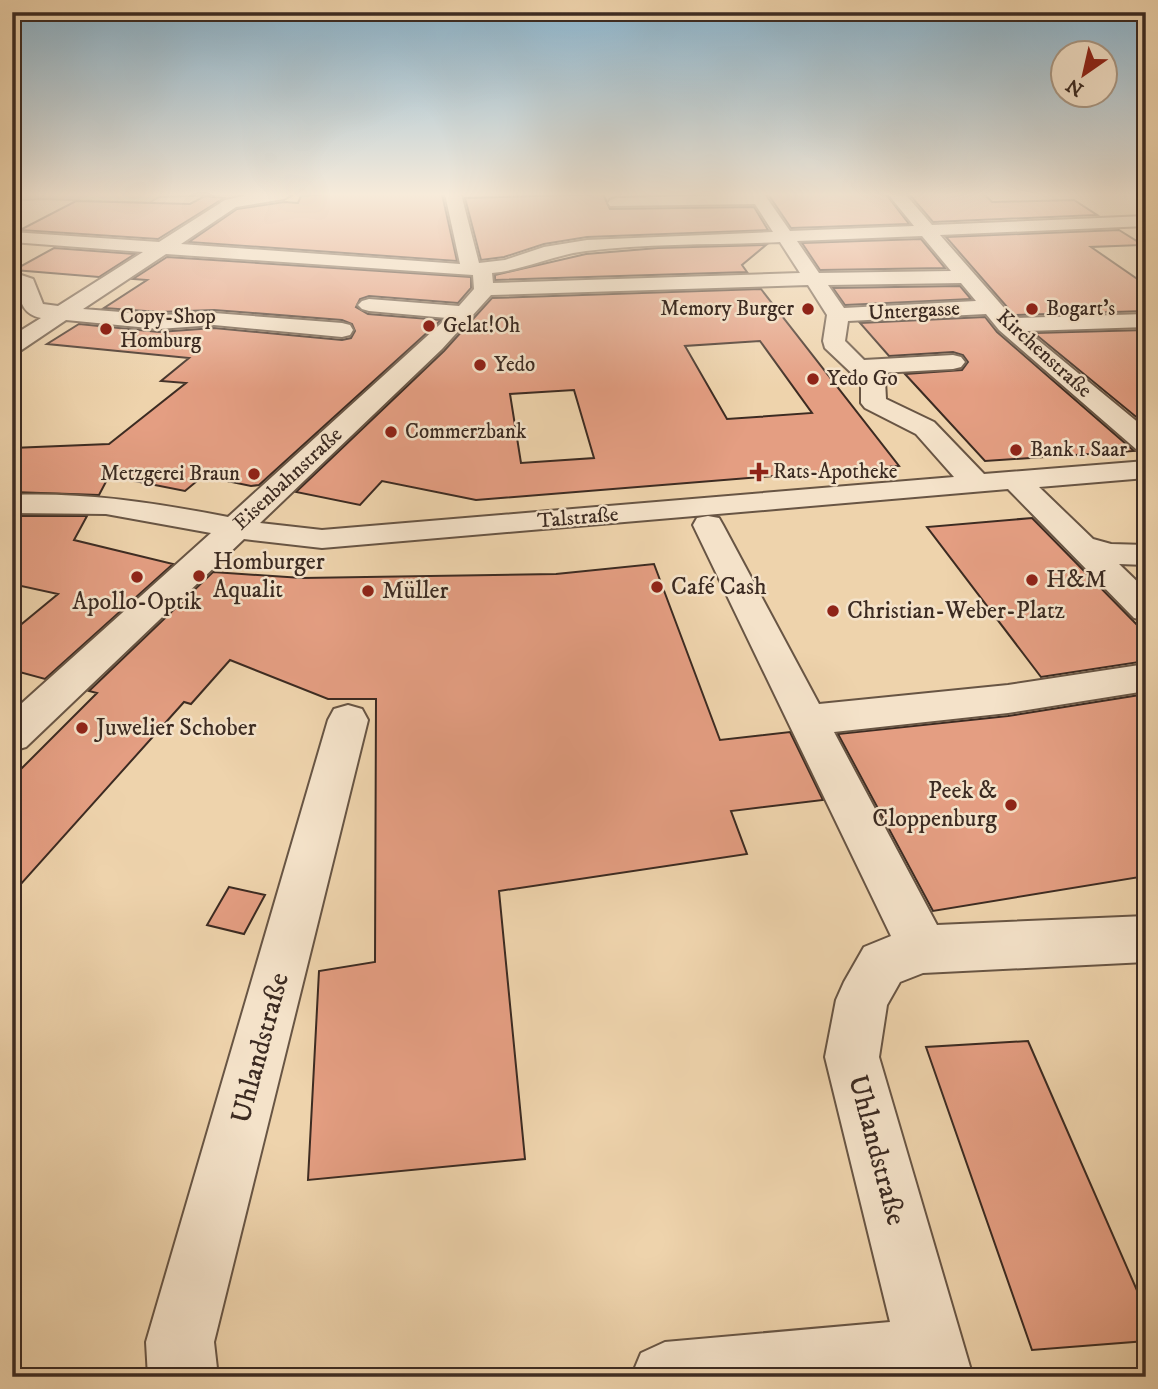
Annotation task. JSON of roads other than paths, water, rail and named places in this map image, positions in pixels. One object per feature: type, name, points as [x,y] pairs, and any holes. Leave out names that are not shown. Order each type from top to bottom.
[{"type":"street","points":[[12,346],[147,259]]},
{"type":"street","points":[[285,259],[479,276],[650,283],[967,277]]},
{"type":"street","points":[[474,259],[479,276]]},
{"type":"street","points":[[479,276],[530,259]]},
{"type":"street","points":[[641,259],[650,283]]},
{"type":"street","points":[[800,259],[838,315],[835,348],[873,380],[874,403],[925,428],[977,484]]},
{"type":"street","name":"Kirchenstraße","points":[[952,259],[999,316],[1146,443]]},
{"type":"street","name":"Eisenbahnstraße","points":[[12,736],[434,344],[464,313],[479,276]]},
{"type":"street","points":[[17,284],[33,307],[39,311]]},
{"type":"street","points":[[369,304],[464,313]]},
{"type":"street","points":[[12,318],[39,311],[159,323],[177,319],[214,319],[342,330],[325,347]]},
{"type":"street","name":"Untergasse","points":[[838,315],[1146,320]]},
{"type":"street","points":[[860,367],[953,362]]},
{"type":"street","name":"Talstraße","points":[[12,504],[97,505],[137,509],[233,530],[322,539],[1146,469]]},
{"type":"street","points":[[1016,481],[1146,610]]},
{"type":"street","points":[[708,525],[923,949]]},
{"type":"street","points":[[1081,546],[1111,554],[1146,555]]},
{"type":"street","points":[[805,720],[1008,699],[1146,677]]},
{"type":"street","name":"Uhlandstraße","points":[[183,1377],[180,1342],[348,720]]},
{"type":"street","name":"Uhlandstraße","points":[[665,1377],[935,1364],[852,1057],[862,1000],[882,964],[923,949],[1146,939]]},
{"type":"place","name":"Memory Burger","points":[[808,309]]},
{"type":"place","name":"Bogart's","points":[[1032,309]]},
{"type":"place","name":"Gelat!Oh","points":[[429,326]]},
{"type":"place","name":"Copy-Shop Homburg","points":[[106,329]]},
{"type":"place","name":"Yedo","points":[[480,365]]},
{"type":"place","name":"Yedo Go","points":[[813,379]]},
{"type":"place","name":"Commerzbank","points":[[391,432]]},
{"type":"place","name":"Bank 1 Saar","points":[[1016,450]]},
{"type":"place","name":"Rats-Apotheke","points":[[759,472]]},
{"type":"place","name":"Metzgerei Braun","points":[[254,474]]},
{"type":"place","name":"Homburger Aqualit","points":[[199,576]]},
{"type":"place","name":"Apollo-Optik","points":[[137,577]]},
{"type":"place","name":"H&M","points":[[1032,580]]},
{"type":"place","name":"Café Cash","points":[[657,587]]},
{"type":"place","name":"Müller","points":[[368,591]]},
{"type":"place","name":"Christian-Weber-Platz","points":[[833,611]]},
{"type":"place","name":"Juwelier Schober","points":[[82,728]]},
{"type":"place","name":"Peek & Cloppenburg","points":[[1011,805]]}]
